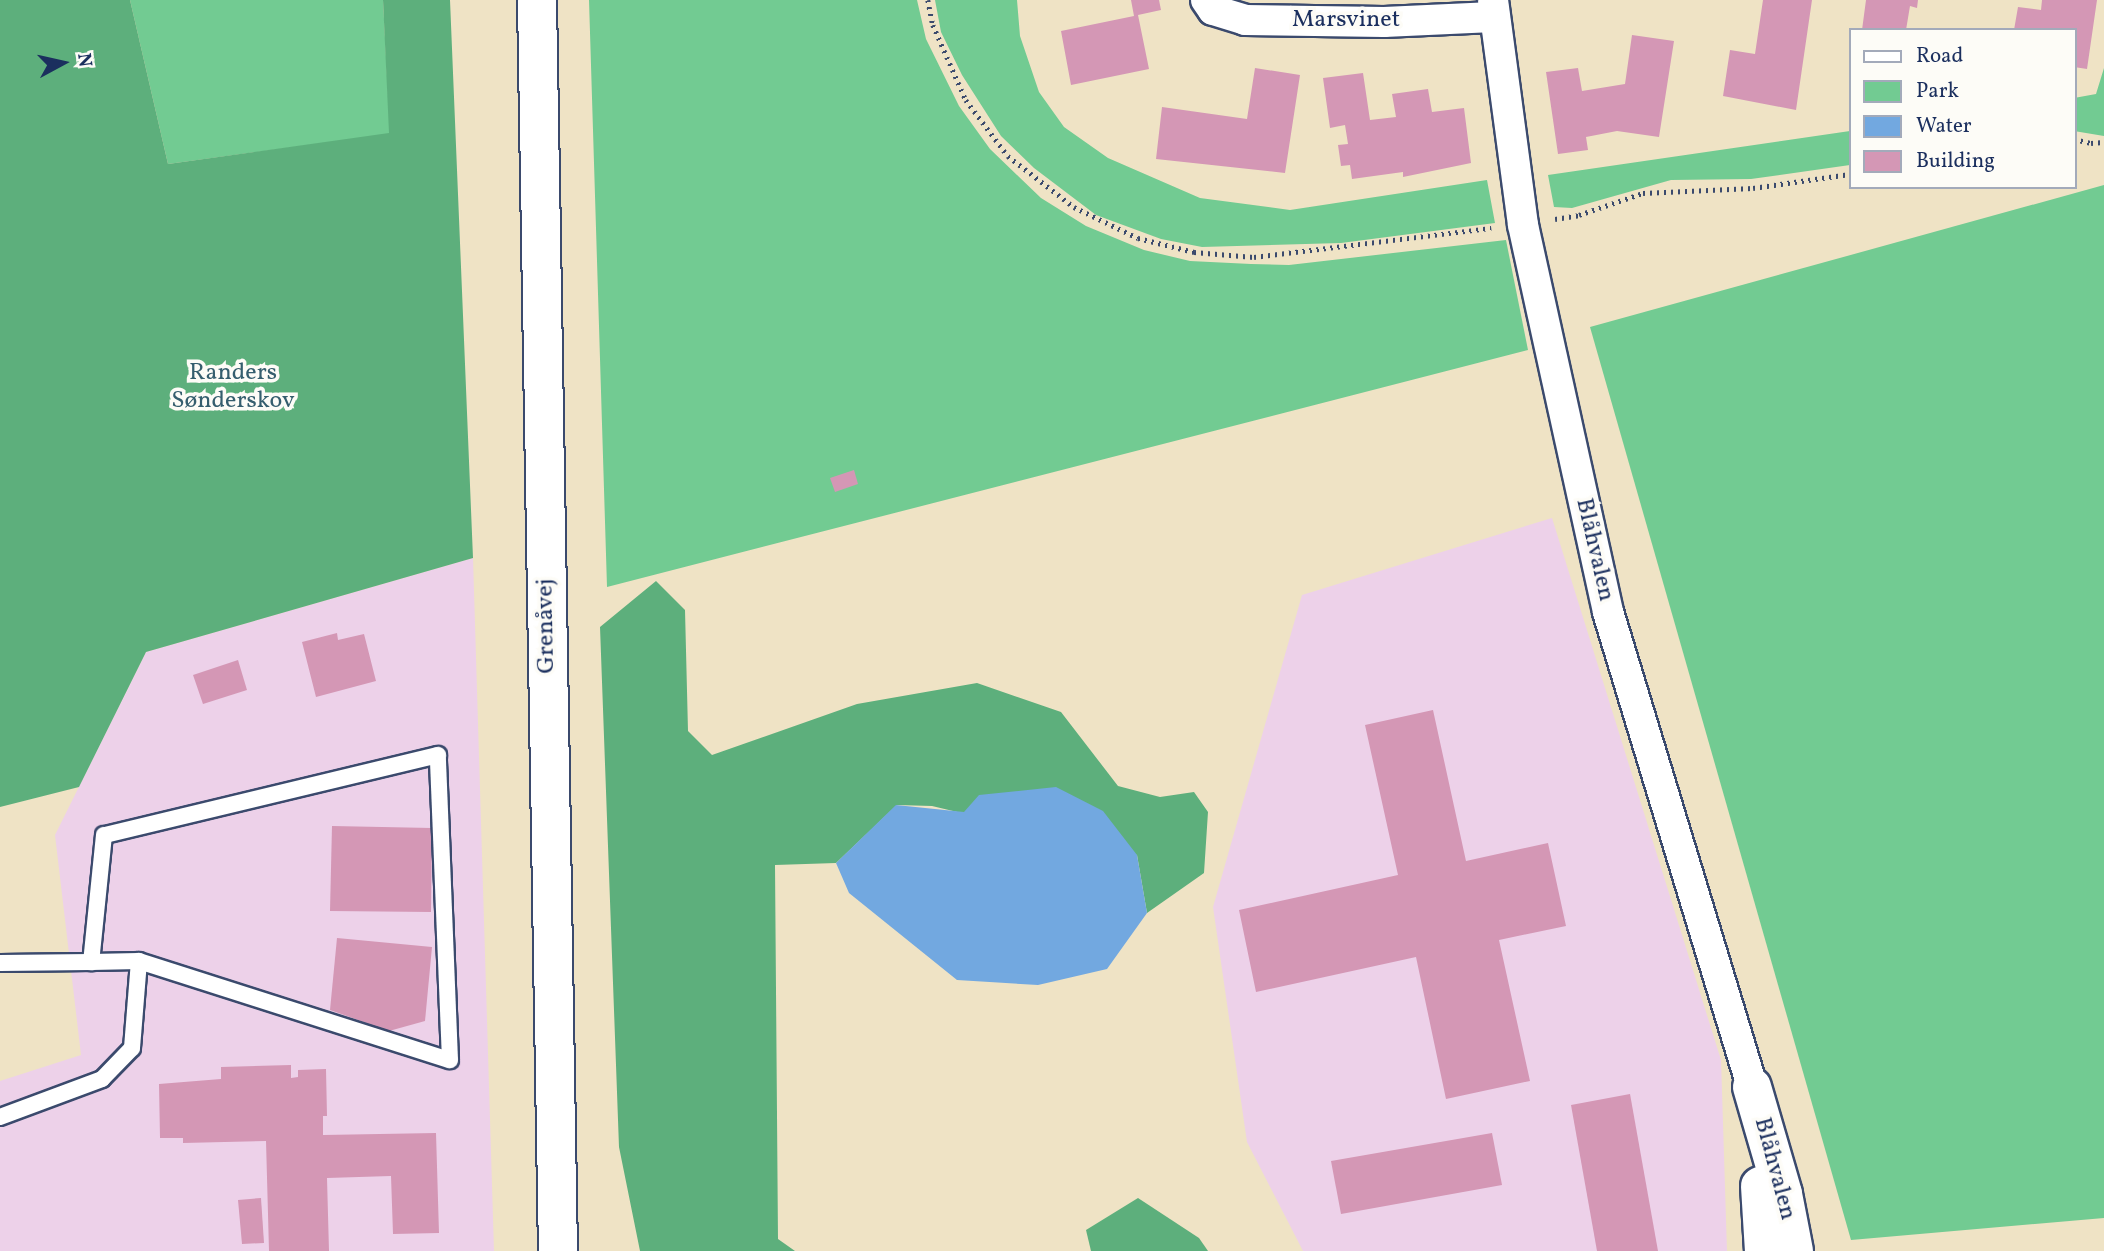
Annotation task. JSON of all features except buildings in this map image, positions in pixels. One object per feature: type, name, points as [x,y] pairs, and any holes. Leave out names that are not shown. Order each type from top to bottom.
[{"type":"main road","name":"Grenåvej","points":[[537,0],[558,1251]]},
{"type":"main road","name":"Blåhvalen","points":[[1752,1087],[1764,1251]]},
{"type":"main road","name":"Blåhvalen","points":[[1752,1087],[1783,1194],[1794,1251]]},
{"type":"street","name":"Marsvinet","points":[[1206,0],[1213,10],[1245,20],[1384,22],[1493,8]]},
{"type":"street","name":"Blåhvalen","points":[[1493,8],[1523,225],[1608,612],[1752,1087]]},
{"type":"lane","points":[[0,962],[92,962],[139,961],[450,1060],[438,755],[104,835],[92,962]]},
{"type":"lane","points":[[0,1116],[102,1079],[132,1048],[139,961]]},
{"type":"path","points":[[928,0],[933,25],[966,100],[1008,156],[1074,206],[1138,239],[1194,252],[1254,257],[1523,225],[1579,215],[1643,193],[1753,188],[1848,174]]},
{"type":"path","points":[[2076,139],[2091,143],[2104,142]]},
{"type":"shaded area","points":[[1552,518],[1721,1060],[1727,1251],[1303,1251],[1247,1142],[1213,907],[1302,595]]},
{"type":"shaded area","points":[[473,558],[494,1251],[0,1251],[0,1081],[81,1055],[55,835],[146,652]]},
{"type":"green space","name":"Randers Sønderskov","points":[[0,0],[130,0],[168,164],[389,133],[383,0],[450,0],[473,558],[146,652],[79,787],[0,807]]},
{"type":"green space","points":[[130,0],[383,0],[390,134],[168,164]]},
{"type":"green space","points":[[589,0],[917,0],[926,39],[959,106],[990,149],[1041,198],[1086,226],[1144,250],[1190,261],[1251,264],[1289,265],[1506,240],[1528,350],[607,587]]},
{"type":"green space","points":[[935,0],[1017,0],[1020,36],[1039,92],[1064,127],[1108,158],[1200,198],[1290,210],[1487,180],[1495,223],[1341,243],[1202,247],[1161,239],[1096,215],[1034,168],[1001,136],[962,75],[941,32]]},
{"type":"green space","points":[[2104,68],[2104,136],[2076,131],[2076,98],[2096,94]]},
{"type":"green space","points":[[1848,131],[1848,165],[1751,179],[1671,180],[1572,208],[1554,207],[1548,175]]},
{"type":"green space","points":[[2104,185],[2104,1218],[1851,1240],[1590,327]]},
{"type":"green space","points":[[656,581],[685,610],[688,731],[712,755],[857,704],[977,683],[1061,712],[1118,786],[1160,797],[1194,792],[1208,812],[1204,873],[1147,913],[1137,855],[932,806],[897,805],[836,863],[775,865],[778,1239],[795,1251],[640,1251],[619,1147],[600,627]]},
{"type":"green space","points":[[1138,1198],[1199,1238],[1208,1251],[1091,1251],[1086,1230]]},
{"type":"water","points":[[1056,787],[1103,811],[1137,855],[1147,913],[1107,969],[1038,985],[957,980],[849,893],[836,863],[896,805],[964,812],[979,795]]}]
